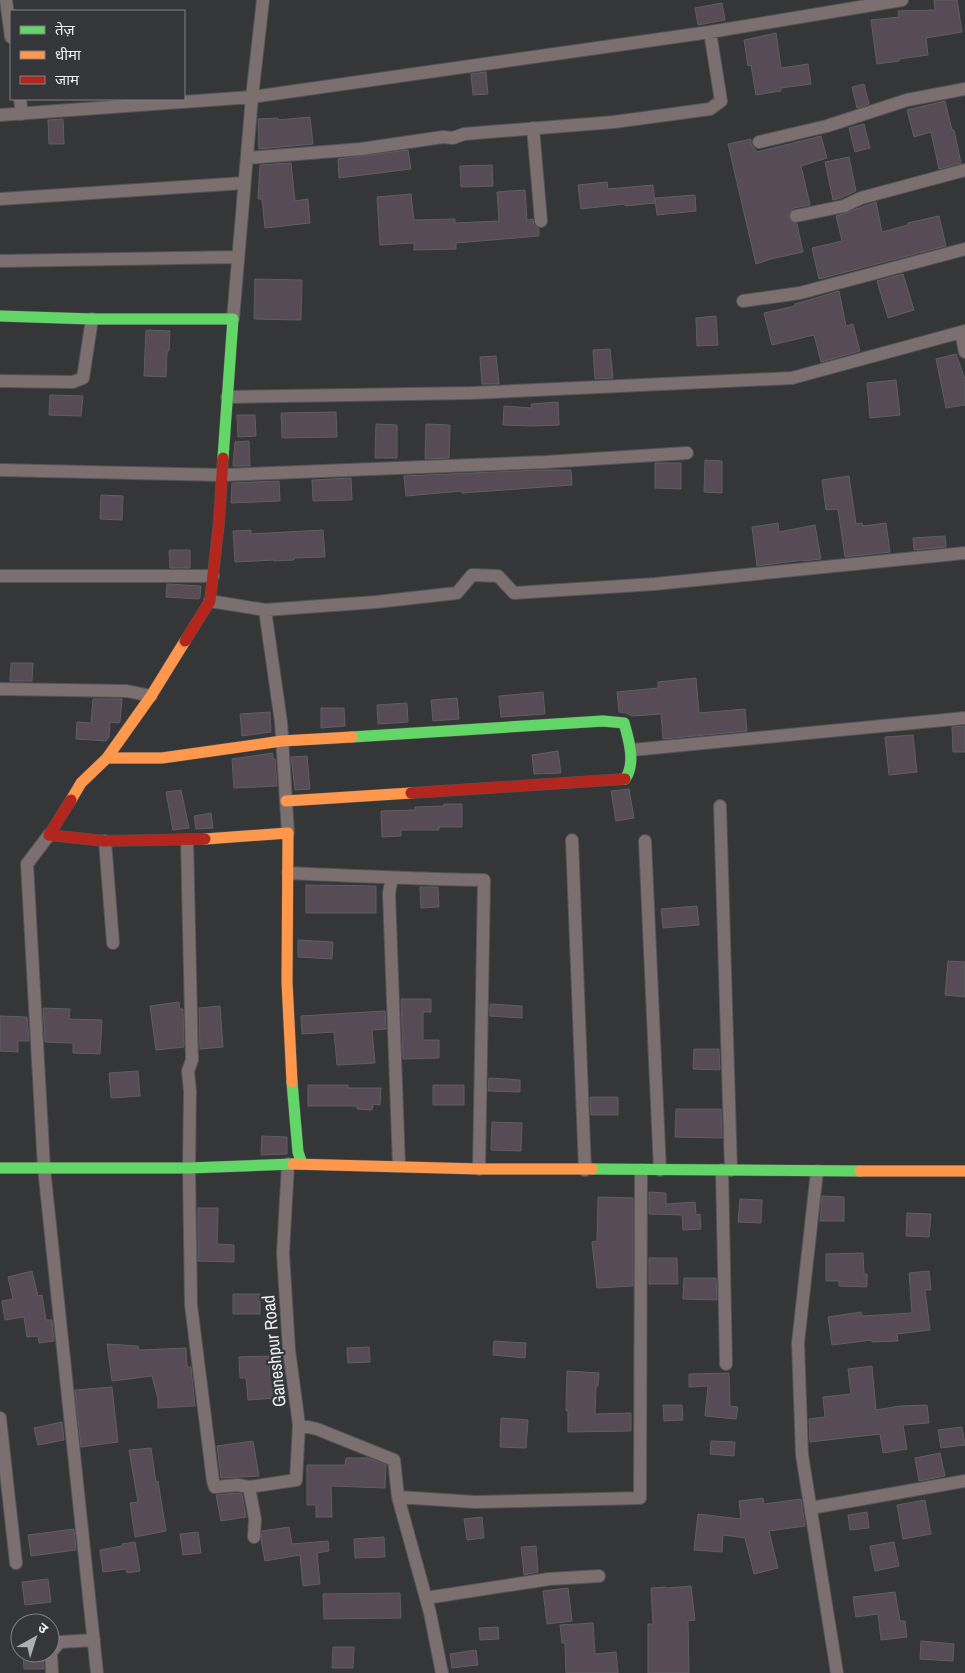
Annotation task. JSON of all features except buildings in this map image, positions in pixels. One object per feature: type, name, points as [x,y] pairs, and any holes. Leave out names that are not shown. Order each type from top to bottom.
[{"type":"street","points":[[6,0],[10,30]]},
{"type":"street","points":[[97,1673],[44,1168],[27,864],[49,835],[81,783],[107,758],[151,696],[210,601],[219,522],[246,158],[263,0]]},
{"type":"street","points":[[0,115],[252,97],[710,32],[902,0]]},
{"type":"street","points":[[246,158],[361,150],[443,137],[453,138],[464,134],[614,122],[710,109],[721,101],[710,32]]},
{"type":"street","points":[[759,142],[828,126],[907,100],[965,89]]},
{"type":"street","points":[[20,100],[22,114]]},
{"type":"street","points":[[533,128],[541,221]]},
{"type":"street","points":[[796,216],[844,206],[862,198],[965,170]]},
{"type":"street","points":[[0,199],[244,183]]},
{"type":"street","points":[[743,301],[800,293],[965,249]]},
{"type":"street","points":[[0,260],[238,257]]},
{"type":"street","points":[[0,316],[233,319]]},
{"type":"street","points":[[0,381],[73,382],[83,378],[92,318]]},
{"type":"street","points":[[228,397],[471,393],[792,378],[963,332],[965,352]]},
{"type":"street","points":[[0,470],[222,475],[546,462],[687,453]]},
{"type":"street","points":[[210,601],[265,610],[376,602],[456,593],[472,575],[498,576],[514,593],[655,584],[965,553]]},
{"type":"street","points":[[0,576],[213,576]]},
{"type":"street","points":[[265,610],[282,741],[288,834],[288,1013],[294,1104],[299,1140],[298,1156],[302,1164]]},
{"type":"street","points":[[0,689],[127,691],[151,696]]},
{"type":"street","points":[[632,750],[965,718]]},
{"type":"street","points":[[107,758],[162,758],[282,741],[603,721],[624,723],[632,750],[631,764],[626,779],[286,801]]},
{"type":"street","points":[[720,806],[727,1170],[726,1364]]},
{"type":"street","points":[[49,835],[105,841],[187,840],[288,834]]},
{"type":"street","points":[[187,840],[192,1060],[188,1071],[190,1091],[191,1305],[212,1481],[215,1487],[238,1485],[249,1487],[296,1480],[299,1425]]},
{"type":"street","points":[[572,840],[585,1170]]},
{"type":"street","points":[[105,841],[112,943]]},
{"type":"street","points":[[646,841],[660,1170]]},
{"type":"street","points":[[288,874],[484,880],[480,1169]]},
{"type":"street","points":[[392,878],[389,893],[399,1166]]},
{"type":"street","name":"Ganeshpur Road","points":[[288,1164],[283,1253],[289,1350],[299,1425],[317,1429],[394,1460],[398,1497],[426,1598],[442,1673]]},
{"type":"street","points":[[0,1168],[189,1168],[302,1164],[480,1169],[965,1171]]},
{"type":"street","points":[[398,1497],[475,1502],[640,1498],[641,1170]]},
{"type":"street","points":[[817,1171],[798,1343],[802,1455],[837,1673]]},
{"type":"street","points":[[0,1418],[16,1563]]},
{"type":"street","points":[[811,1508],[965,1481]]},
{"type":"street","points":[[249,1487],[255,1519],[254,1537]]},
{"type":"street","points":[[426,1598],[549,1579],[599,1576]]},
{"type":"street","points":[[52,1673],[51,1652],[60,1642],[94,1640]]},
{"type":"traffic: fast","points":[[0,316],[92,319],[233,319],[223,458]]},
{"type":"traffic: fast","points":[[352,737],[603,721],[624,723],[631,759],[625,779]]},
{"type":"traffic: fast","points":[[292,1082],[298,1152],[302,1164]]},
{"type":"traffic: fast","points":[[0,1168],[189,1168],[293,1164]]},
{"type":"traffic: fast","points":[[592,1169],[860,1171]]},
{"type":"traffic: slow","points":[[71,800],[81,783],[107,758],[151,696],[185,641]]},
{"type":"traffic: slow","points":[[107,758],[162,758],[282,741],[352,737]]},
{"type":"traffic: slow","points":[[286,801],[411,793]]},
{"type":"traffic: slow","points":[[205,839],[288,833],[287,982],[292,1082]]},
{"type":"traffic: slow","points":[[293,1164],[479,1169],[592,1169]]},
{"type":"traffic: slow","points":[[860,1171],[965,1171]]},
{"type":"traffic: jam","points":[[185,641],[210,601],[219,522],[223,458]]},
{"type":"traffic: jam","points":[[411,793],[625,779]]},
{"type":"traffic: jam","points":[[71,800],[49,835],[105,841],[205,839]]}]
